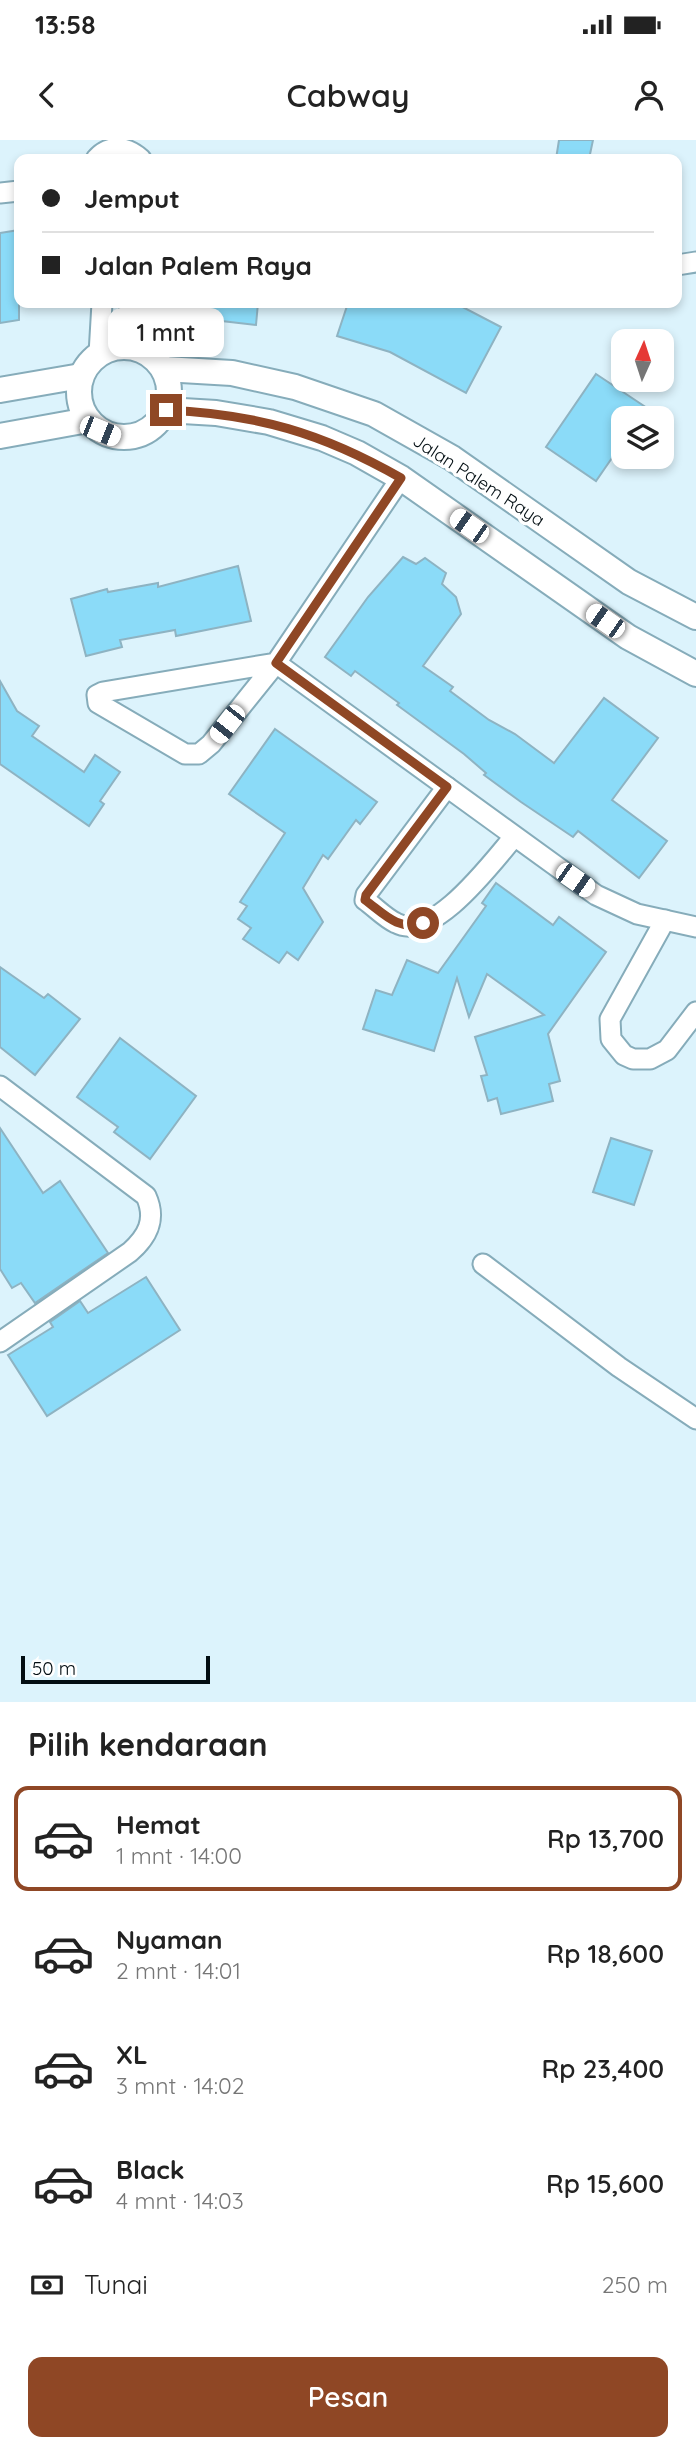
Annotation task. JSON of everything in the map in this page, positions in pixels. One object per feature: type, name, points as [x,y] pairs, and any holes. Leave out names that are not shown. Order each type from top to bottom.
[{"type":"street","points":[[102,154],[124,144]]},
{"type":"street","points":[[99,354],[102,308]]},
{"type":"street","points":[[127,347],[130,308]]},
{"type":"street","points":[[113,348],[142,350],[164,369],[170,396],[158,423],[145,432],[130,437],[107,434],[88,420],[81,407],[78,392],[81,376],[88,364],[99,354],[113,348]]},
{"type":"street","name":"Jalan Palem Raya","points":[[164,369],[232,373],[270,381],[374,414],[452,458],[629,582],[696,617]]},
{"type":"street","points":[[0,390],[81,376]]},
{"type":"street","points":[[166,410],[216,413],[268,422],[322,438],[357,453],[401,478],[628,637],[696,674]]},
{"type":"street","points":[[0,436],[88,420]]},
{"type":"street","points":[[401,478],[276,663],[211,744],[199,754],[185,754],[98,704],[97,695],[103,692],[276,663],[596,895],[637,914],[696,928]]},
{"type":"street","points":[[447,787],[366,895],[365,900],[396,923],[415,925],[448,909],[514,837]]},
{"type":"street","points":[[665,920],[610,1019],[611,1040],[624,1055],[633,1059],[650,1059],[667,1049],[696,1012]]},
{"type":"street","points":[[0,1086],[146,1196],[151,1217],[142,1241],[130,1252],[0,1342]]},
{"type":"street","points":[[483,1264],[619,1367],[696,1419]]},
{"type":"building","points":[[559,140],[593,140],[590,154],[557,154]]},
{"type":"building","points":[[14,231],[14,308],[19,308],[19,320],[0,323],[0,233]]},
{"type":"building","points":[[179,308],[258,308],[256,325],[179,316]]},
{"type":"building","points":[[346,308],[465,308],[501,327],[466,393],[390,352],[337,336]]},
{"type":"building","points":[[596,374],[611,384],[611,392],[623,392],[644,406],[611,406],[611,459],[596,481],[546,447]]},
{"type":"building","points":[[403,557],[416,564],[425,558],[446,573],[442,584],[456,597],[461,614],[423,666],[453,687],[450,691],[489,720],[515,734],[554,763],[604,698],[658,738],[612,800],[667,841],[639,878],[578,831],[573,837],[521,802],[484,775],[486,773],[464,754],[355,671],[351,676],[325,657],[368,597]]},
{"type":"building","points":[[238,566],[251,621],[176,636],[175,630],[120,640],[122,647],[86,656],[71,599],[107,589],[108,592],[158,583],[158,587]]},
{"type":"building","points":[[0,681],[17,711],[39,726],[32,736],[84,772],[95,755],[120,772],[100,801],[104,804],[89,826],[0,764]]},
{"type":"building","points":[[275,729],[377,802],[360,824],[356,820],[328,859],[323,855],[303,888],[323,922],[298,960],[287,952],[279,963],[243,939],[251,928],[238,919],[247,906],[240,902],[285,833],[229,794]]},
{"type":"building","points":[[496,883],[553,925],[559,917],[606,952],[548,1034],[560,1081],[549,1084],[553,1101],[501,1114],[497,1098],[488,1101],[481,1076],[487,1075],[475,1037],[544,1015],[487,974],[469,1017],[457,978],[434,1051],[363,1029],[376,990],[392,995],[407,960],[438,973],[486,906],[482,903]]},
{"type":"building","points":[[0,967],[44,998],[48,994],[80,1019],[35,1075],[0,1047]]},
{"type":"building","points":[[120,1038],[196,1096],[150,1159],[114,1132],[118,1127],[77,1097]]},
{"type":"building","points":[[0,1128],[43,1193],[60,1181],[108,1253],[35,1303],[21,1283],[12,1288],[0,1269]]},
{"type":"building","points":[[611,1138],[652,1151],[634,1205],[593,1192]]},
{"type":"building","points":[[146,1277],[180,1330],[47,1416],[8,1355],[53,1327],[50,1322],[80,1301],[88,1313]]},
{"type":"route","points":[[166,410],[216,413],[268,422],[322,438],[357,453],[401,478],[276,663],[447,787],[366,895],[365,900],[396,923],[405,926],[423,923]]}]
